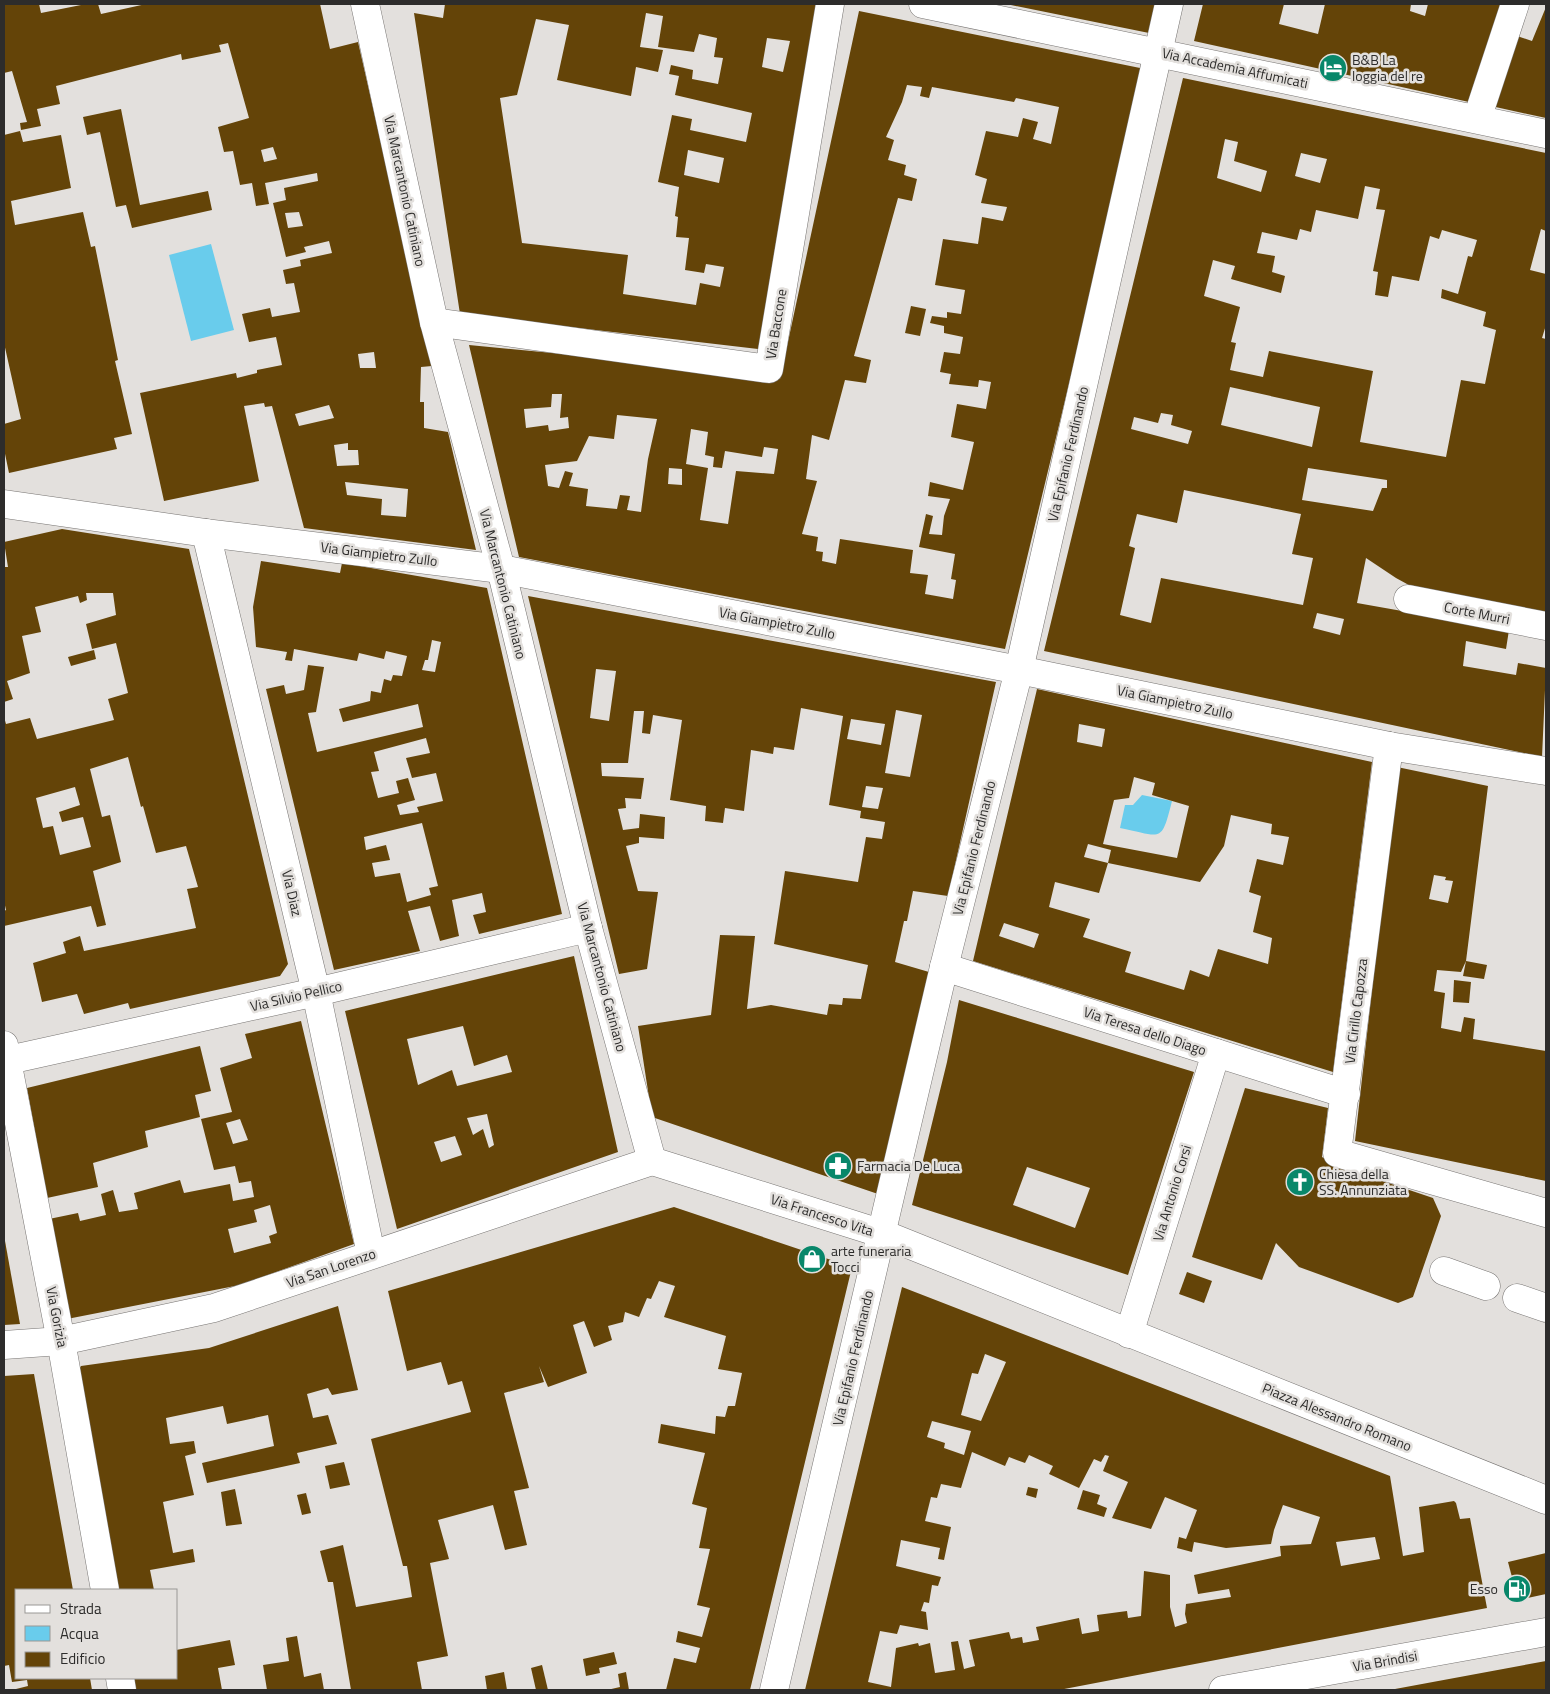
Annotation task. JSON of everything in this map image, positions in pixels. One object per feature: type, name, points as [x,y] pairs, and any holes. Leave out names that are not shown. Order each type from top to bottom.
[{"type":"street","name":"Via Marcantonio Catiniano","points":[[365,4],[434,322],[500,569],[588,928],[652,1161]]},
{"type":"street","name":"Via Baccone","points":[[434,322],[769,369],[830,4]]},
{"type":"street","name":"Via Accademia Affumicati","points":[[923,4],[1546,134]]},
{"type":"street","name":"Via Epifanio Ferdinando","points":[[774,1690],[883,1234],[944,967],[1019,670],[1169,4]]},
{"type":"street","points":[[1476,119],[1515,4]]},
{"type":"street","name":"Via Giampietro Zullo","points":[[4,504],[206,533],[500,569],[1019,670],[1389,746],[1546,771]]},
{"type":"street","name":"Via Diaz","points":[[206,533],[316,992],[371,1254]]},
{"type":"street","name":"Corte Murri","points":[[1408,599],[1546,626]]},
{"type":"street","name":"Via Cirillo Capozza","points":[[1389,746],[1337,1153],[1546,1212]]},
{"type":"street","name":"Via Silvio Pellico","points":[[5,1055],[316,992],[588,928]]},
{"type":"street","name":"Via Teresa dello Diago","points":[[944,967],[1346,1094]]},
{"type":"street","name":"Via Antonio Corsi","points":[[1128,1334],[1216,1053]]},
{"type":"street","name":"Via Gorizia","points":[[5,1055],[61,1341],[105,1589]]},
{"type":"street","name":"Via Francesco Vita","points":[[652,1161],[883,1234],[1128,1334]]},
{"type":"street","name":"Via San Lorenzo","points":[[4,1346],[61,1341],[214,1308],[652,1161]]},
{"type":"street","points":[[1444,1272],[1486,1286]]},
{"type":"street","points":[[1517,1298],[1546,1308]]},
{"type":"street","name":"Piazza Alessandro Romano","points":[[1128,1334],[1546,1500]]},
{"type":"street","name":"Via Brindisi","points":[[1223,1690],[1546,1632]]},
{"type":"water","points":[[211,244],[234,330],[191,341],[169,255]]},
{"type":"water","points":[[1142,795],[1172,801],[1165,825],[1158,834],[1152,835],[1120,828],[1125,805],[1133,805]]},
{"type":"building","points":[[4,4],[39,4],[41,13],[86,4],[98,4],[101,14],[146,4],[320,4],[330,49],[358,42],[432,366],[421,367],[420,402],[424,402],[424,428],[448,432],[476,550],[304,528],[272,406],[265,407],[264,403],[244,406],[259,481],[164,501],[140,393],[236,373],[237,378],[257,373],[257,370],[282,365],[276,337],[249,342],[242,314],[270,308],[272,317],[300,312],[294,283],[286,284],[283,270],[301,266],[300,260],[332,253],[329,241],[304,247],[306,252],[286,257],[273,203],[286,200],[284,188],[318,181],[317,173],[265,183],[269,204],[256,206],[252,183],[240,185],[233,151],[224,152],[218,127],[249,118],[228,43],[219,45],[221,52],[182,60],[181,54],[56,86],[60,104],[37,109],[41,126],[21,130],[20,123],[27,122],[12,71],[4,73]],"holes":[[[273,147],[277,159],[264,162],[261,150]],[[299,212],[303,226],[288,228],[285,213]],[[374,352],[376,368],[360,368],[358,354]],[[329,405],[334,418],[299,426],[295,414]],[[348,443],[348,450],[358,450],[359,465],[337,466],[334,445]],[[345,482],[408,489],[406,517],[381,515],[382,499],[347,495]]]},
{"type":"building","points":[[445,4],[820,4],[832,6],[758,349],[460,314],[414,13],[443,18]],"holes":[[[646,13],[663,16],[658,47],[694,52],[699,34],[717,38],[714,57],[723,58],[718,84],[692,79],[693,70],[671,65],[669,74],[679,76],[675,95],[752,113],[746,142],[690,130],[692,119],[672,115],[658,182],[679,187],[675,216],[678,217],[676,237],[689,238],[685,270],[704,273],[706,264],[724,267],[720,287],[700,283],[696,305],[623,294],[628,255],[522,243],[500,98],[517,95],[536,19],[569,25],[557,80],[631,96],[636,67],[658,72],[663,50],[640,47]],[[767,38],[790,41],[783,72],[762,67]],[[688,150],[724,158],[719,183],[684,175]]]},
{"type":"building","points":[[1006,4],[1161,4],[1154,34]]},
{"type":"building","points":[[1203,4],[1284,4],[1279,24],[1318,34],[1325,4],[1411,4],[1410,11],[1425,16],[1428,4],[1510,4],[1469,102],[1194,41]]},
{"type":"building","points":[[1546,7],[1546,118],[1491,106],[1511,34],[1532,41]]},
{"type":"building","points":[[859,11],[1145,69],[1005,649],[519,557],[469,345],[668,364],[780,379]],"holes":[[[907,85],[922,87],[920,96],[929,98],[932,87],[1014,102],[1016,98],[1059,107],[1051,144],[1033,139],[1038,122],[1023,118],[1018,137],[986,131],[975,175],[987,179],[981,203],[1007,207],[1003,221],[982,217],[978,244],[943,239],[935,285],[965,290],[961,314],[947,312],[947,318],[932,316],[930,323],[944,326],[944,333],[963,337],[960,354],[944,352],[940,372],[951,374],[949,384],[978,387],[979,380],[991,382],[986,409],[957,404],[951,437],[974,442],[963,490],[930,482],[928,496],[950,499],[944,516],[942,535],[929,534],[933,516],[926,514],[919,547],[955,554],[951,579],[956,580],[953,599],[925,594],[928,575],[910,573],[913,550],[840,539],[836,564],[822,561],[823,552],[816,551],[818,537],[802,534],[817,481],[806,479],[812,435],[829,440],[845,380],[866,383],[871,360],[854,356],[898,198],[912,201],[917,179],[904,175],[906,165],[888,160],[894,140],[886,137],[902,102]],[[552,394],[562,394],[560,418],[568,417],[569,428],[549,431],[548,425],[526,428],[524,409],[551,407]],[[617,415],[657,419],[648,459],[641,512],[627,510],[630,496],[620,495],[617,509],[586,506],[588,489],[569,486],[573,473],[565,471],[559,488],[548,486],[545,465],[577,461],[589,436],[614,439]],[[691,429],[708,432],[705,455],[714,457],[713,467],[722,468],[725,451],[762,457],[764,447],[778,449],[774,474],[736,471],[728,524],[700,520],[708,468],[686,464]],[[669,468],[682,469],[682,485],[668,484]]]},
{"type":"building","points":[[1183,78],[1546,153],[1546,231],[1541,229],[1530,270],[1546,274],[1546,325],[1542,338],[1546,339],[1546,613],[1418,590],[1366,558],[1357,603],[1509,630],[1506,649],[1466,641],[1463,666],[1516,675],[1518,663],[1546,668],[1542,757],[1044,651]],"holes":[[[1225,139],[1238,142],[1234,161],[1267,171],[1261,192],[1217,178]],[[1301,153],[1327,159],[1320,183],[1295,176]],[[1365,186],[1380,189],[1376,209],[1385,210],[1373,271],[1378,272],[1375,295],[1388,297],[1392,276],[1419,281],[1430,236],[1439,239],[1442,230],[1477,240],[1472,257],[1468,256],[1458,294],[1442,289],[1441,298],[1486,312],[1483,326],[1496,330],[1485,384],[1461,380],[1446,457],[1360,442],[1373,371],[1269,351],[1263,377],[1230,370],[1236,343],[1231,342],[1240,307],[1204,296],[1213,260],[1235,266],[1231,279],[1281,293],[1285,276],[1272,272],[1275,256],[1257,253],[1262,232],[1297,240],[1300,229],[1311,232],[1316,210],[1358,219]],[[1230,387],[1320,407],[1312,447],[1221,425]],[[1161,413],[1173,415],[1171,425],[1192,431],[1188,444],[1131,429],[1134,417],[1158,423]],[[1308,468],[1387,480],[1387,488],[1382,488],[1373,511],[1302,500]],[[1184,490],[1301,514],[1292,554],[1313,558],[1303,605],[1161,578],[1151,623],[1120,615],[1135,548],[1129,546],[1137,514],[1177,523]],[[1317,613],[1344,619],[1340,635],[1313,628]]]},
{"type":"building","points":[[121,109],[140,205],[208,191],[212,210],[132,228],[126,205],[116,207],[100,132],[87,135],[83,117]]},
{"type":"building","points":[[20,131],[23,142],[61,135],[71,188],[11,201],[15,225],[83,212],[91,247],[95,246],[118,360],[115,361],[132,434],[114,438],[117,449],[9,473],[4,449],[4,424],[21,419],[4,343],[4,135]]},
{"type":"building","points":[[911,306],[926,309],[920,336],[905,333]]},
{"type":"building","points":[[62,529],[189,549],[288,964],[280,976],[130,1009],[128,1003],[84,1014],[77,994],[42,1002],[33,963],[66,953],[63,942],[80,936],[84,951],[196,928],[187,889],[198,887],[186,846],[156,853],[143,806],[141,807],[128,757],[90,769],[102,817],[110,815],[121,862],[93,871],[106,925],[97,927],[91,906],[4,926],[4,911],[6,910],[4,901],[4,717],[6,724],[30,718],[37,739],[114,720],[108,699],[128,693],[116,643],[92,649],[86,624],[116,615],[113,593],[86,593],[87,600],[80,603],[78,596],[35,607],[41,632],[22,636],[30,673],[7,681],[13,699],[4,702],[4,567],[8,567],[4,542]],"holes":[[[75,787],[80,805],[59,812],[62,822],[83,817],[91,847],[60,855],[53,826],[43,828],[36,798]]]},
{"type":"building","points":[[261,561],[340,573],[342,563],[487,588],[562,914],[479,934],[473,915],[486,912],[482,893],[452,900],[459,936],[440,941],[430,906],[408,911],[420,951],[334,970],[266,689],[284,685],[286,694],[304,690],[308,665],[324,667],[316,712],[308,713],[317,752],[423,727],[418,704],[343,722],[339,709],[370,701],[371,691],[381,693],[384,679],[391,681],[393,675],[402,676],[407,656],[386,651],[384,659],[359,653],[357,661],[294,649],[292,661],[285,660],[287,652],[256,647],[253,607]],"holes":[[[432,640],[441,642],[435,672],[422,670],[425,660],[428,660]],[[426,738],[430,753],[406,758],[412,778],[436,773],[443,801],[417,807],[419,812],[400,815],[397,805],[415,800],[408,778],[396,781],[399,793],[378,798],[371,772],[379,771],[374,752]],[[422,823],[438,886],[429,888],[431,895],[407,902],[400,873],[375,877],[372,863],[390,860],[386,845],[366,850],[364,837]]]},
{"type":"building","points":[[528,596],[996,682],[948,896],[913,891],[907,921],[904,921],[895,962],[929,972],[878,1194],[652,1117],[638,1026],[711,1015],[720,935],[755,936],[747,1009],[771,1005],[827,1015],[829,1004],[842,1005],[843,998],[861,999],[868,965],[774,944],[785,871],[858,882],[866,837],[882,839],[885,822],[860,818],[861,811],[829,805],[843,716],[801,708],[794,750],[774,747],[773,754],[751,750],[744,811],[725,808],[723,823],[705,821],[706,806],[670,800],[682,720],[653,715],[650,734],[642,733],[644,711],[634,711],[628,763],[601,763],[602,776],[644,778],[641,799],[625,798],[626,808],[618,809],[623,830],[639,828],[640,814],[665,817],[664,839],[639,837],[639,843],[626,846],[638,891],[658,892],[647,969],[619,974]],"holes":[[[596,669],[616,671],[609,721],[590,718]],[[896,710],[922,715],[910,777],[885,773]],[[851,719],[885,724],[881,745],[847,739]],[[866,786],[883,788],[878,809],[862,807]]]},
{"type":"building","points":[[94,650],[96,659],[71,666],[68,657]]},
{"type":"building","points":[[1037,689],[1372,762],[1333,1072],[973,961]],"holes":[[[1079,724],[1105,729],[1102,747],[1077,742]],[[1134,777],[1155,783],[1152,795],[1189,806],[1177,858],[1103,844],[1114,800],[1129,798]],[[1231,815],[1272,824],[1271,834],[1289,837],[1283,865],[1257,859],[1249,892],[1261,896],[1253,932],[1272,938],[1268,964],[1218,949],[1209,977],[1190,970],[1184,990],[1125,972],[1131,952],[1083,937],[1090,919],[1049,907],[1055,882],[1099,893],[1108,863],[1200,882],[1224,846]],[[1088,844],[1111,850],[1108,863],[1084,857]],[[1004,923],[1039,934],[1034,948],[999,936]]]},
{"type":"building","points":[[1397,767],[1488,786],[1466,961],[1461,972],[1437,970],[1434,991],[1445,993],[1441,1028],[1461,1032],[1464,1017],[1475,1019],[1473,1039],[1546,1051],[1546,1181],[1355,1141]],"holes":[[[1434,875],[1446,877],[1445,880],[1453,881],[1448,903],[1429,899]]]},
{"type":"building","points":[[574,956],[618,1152],[397,1229],[345,1011]],"holes":[[[463,1026],[474,1066],[507,1055],[512,1072],[457,1086],[452,1070],[418,1085],[407,1039]],[[487,1114],[494,1145],[489,1148],[483,1129],[473,1135],[467,1118]],[[455,1136],[462,1155],[441,1162],[434,1142]]]},
{"type":"building","points":[[1466,961],[1487,965],[1484,979],[1463,976]]},
{"type":"building","points":[[1454,980],[1471,982],[1469,1003],[1453,1002]]},
{"type":"building","points":[[959,1000],[1194,1072],[1128,1275],[912,1205],[947,1062]],"holes":[[[1027,1167],[1090,1188],[1075,1228],[1013,1205]]]},
{"type":"building","points":[[301,1021],[354,1244],[240,1285],[67,1319],[49,1219],[78,1213],[80,1221],[106,1215],[101,1194],[113,1190],[119,1212],[138,1209],[134,1193],[180,1180],[184,1193],[230,1184],[233,1201],[254,1197],[251,1181],[239,1183],[235,1166],[214,1170],[201,1119],[232,1112],[220,1068],[252,1058],[245,1034]],"holes":[[[240,1119],[248,1140],[233,1144],[226,1123]],[[270,1205],[277,1233],[269,1236],[271,1243],[234,1253],[228,1229],[257,1222],[254,1210]]]},
{"type":"building","points":[[200,1046],[211,1091],[195,1095],[200,1117],[145,1131],[148,1147],[93,1163],[98,1187],[47,1198],[27,1088]]},
{"type":"building","name":"Chiesa della SS. Annunziata","points":[[1245,1088],[1328,1108],[1322,1157],[1335,1165],[1433,1198],[1441,1216],[1413,1297],[1398,1303],[1299,1267],[1276,1243],[1262,1280],[1192,1257]]},
{"type":"building","points":[[674,1207],[852,1267],[750,1690],[666,1690],[674,1658],[696,1663],[700,1648],[676,1642],[678,1631],[702,1637],[710,1608],[697,1605],[710,1549],[699,1548],[707,1508],[692,1504],[705,1453],[658,1443],[661,1424],[715,1434],[716,1416],[725,1417],[728,1406],[735,1406],[742,1373],[718,1369],[726,1336],[664,1317],[675,1286],[659,1281],[651,1299],[647,1298],[639,1317],[625,1312],[623,1322],[608,1326],[612,1340],[594,1347],[584,1321],[573,1325],[587,1373],[548,1387],[539,1366],[544,1382],[504,1393],[529,1488],[514,1491],[527,1545],[505,1550],[493,1505],[438,1520],[449,1559],[430,1563],[448,1656],[417,1662],[422,1690],[351,1690],[333,1582],[328,1582],[320,1551],[343,1545],[356,1607],[412,1597],[407,1566],[403,1566],[371,1439],[471,1412],[462,1381],[448,1385],[441,1362],[407,1371],[388,1291]]},
{"type":"building","points":[[5,1241],[20,1324],[4,1325]]},
{"type":"building","points":[[1187,1272],[1212,1281],[1204,1303],[1179,1294]]},
{"type":"building","points":[[902,1287],[1390,1476],[1403,1556],[1424,1552],[1419,1507],[1454,1501],[1460,1519],[1470,1518],[1487,1608],[1059,1690],[805,1690]],"holes":[[[985,1354],[1006,1362],[981,1421],[961,1415],[972,1373],[978,1374]],[[932,1421],[971,1431],[964,1455],[944,1448],[945,1443],[927,1437]],[[972,1452],[1005,1466],[1009,1457],[1025,1463],[1029,1455],[1053,1466],[1049,1474],[1079,1488],[1094,1459],[1101,1462],[1105,1455],[1109,1456],[1103,1471],[1128,1482],[1112,1518],[1151,1529],[1165,1497],[1197,1510],[1186,1539],[1179,1537],[1177,1548],[1192,1552],[1194,1542],[1226,1548],[1271,1544],[1283,1505],[1320,1517],[1311,1544],[1280,1546],[1281,1556],[1194,1575],[1198,1594],[1229,1589],[1231,1597],[1186,1604],[1185,1614],[1187,1623],[1175,1627],[1170,1607],[1170,1575],[1144,1571],[1141,1616],[1128,1618],[1127,1611],[1097,1615],[1099,1631],[1082,1634],[1079,1618],[1036,1627],[1039,1640],[1023,1643],[1022,1637],[1011,1639],[1009,1632],[969,1640],[975,1666],[964,1669],[958,1641],[951,1642],[955,1670],[935,1673],[930,1643],[919,1646],[918,1643],[896,1648],[891,1687],[868,1682],[880,1631],[897,1634],[900,1625],[928,1630],[926,1612],[921,1611],[924,1602],[929,1603],[932,1585],[938,1586],[941,1577],[896,1566],[901,1540],[940,1548],[938,1559],[944,1560],[951,1527],[925,1521],[931,1497],[937,1498],[941,1484],[961,1488]],[[1375,1537],[1380,1559],[1341,1566],[1336,1542]]]},
{"type":"building","points":[[338,1306],[358,1390],[332,1395],[328,1388],[307,1394],[313,1418],[328,1415],[337,1444],[297,1453],[300,1463],[207,1483],[202,1463],[274,1446],[268,1415],[227,1424],[223,1406],[166,1418],[170,1444],[194,1441],[196,1453],[185,1456],[194,1495],[163,1502],[173,1553],[193,1549],[195,1562],[150,1570],[154,1589],[118,1589],[76,1375],[81,1366],[209,1348]]},
{"type":"building","points":[[34,1374],[73,1589],[15,1589],[15,1679],[90,1679],[92,1690],[12,1690],[28,1686],[27,1680],[12,1682],[9,1665],[4,1666],[4,1376]]},
{"type":"building","points":[[344,1462],[350,1485],[330,1489],[325,1466]]},
{"type":"building","points":[[1028,1487],[1038,1489],[1036,1498],[1026,1495]]},
{"type":"building","points":[[235,1489],[242,1524],[226,1526],[221,1492]]},
{"type":"building","points":[[1083,1490],[1100,1495],[1097,1504],[1107,1508],[1104,1517],[1077,1509]]},
{"type":"building","points":[[306,1493],[311,1513],[302,1515],[297,1495]]},
{"type":"building","points":[[1546,1553],[1546,1594],[1518,1600],[1508,1562]]},
{"type":"building","points":[[297,1636],[304,1677],[321,1673],[324,1690],[267,1690],[263,1665],[289,1661],[286,1638]]},
{"type":"building","points":[[230,1640],[235,1665],[218,1668],[222,1690],[134,1690],[132,1679],[178,1679],[178,1650]]},
{"type":"building","points":[[614,1652],[617,1664],[599,1668],[600,1673],[586,1676],[583,1659]]},
{"type":"building","points":[[1546,1661],[1546,1690],[1395,1690],[1395,1689]]},
{"type":"building","points":[[542,1665],[548,1690],[536,1690],[531,1668]]},
{"type":"building","points":[[504,1672],[507,1690],[487,1690],[485,1676]]},
{"type":"building","points":[[626,1672],[629,1690],[607,1690],[620,1687],[618,1674]]},
{"type":"place","name":"B&B La loggia del re","points":[[1333,68]]},
{"type":"place","name":"Farmacia De Luca","points":[[838,1166]]},
{"type":"place","name":"Chiesa della SS. Annunziata","points":[[1300,1182]]},
{"type":"place","name":"arte funeraria Tocci","points":[[812,1259]]},
{"type":"place","name":"Esso","points":[[1517,1589]]}]
